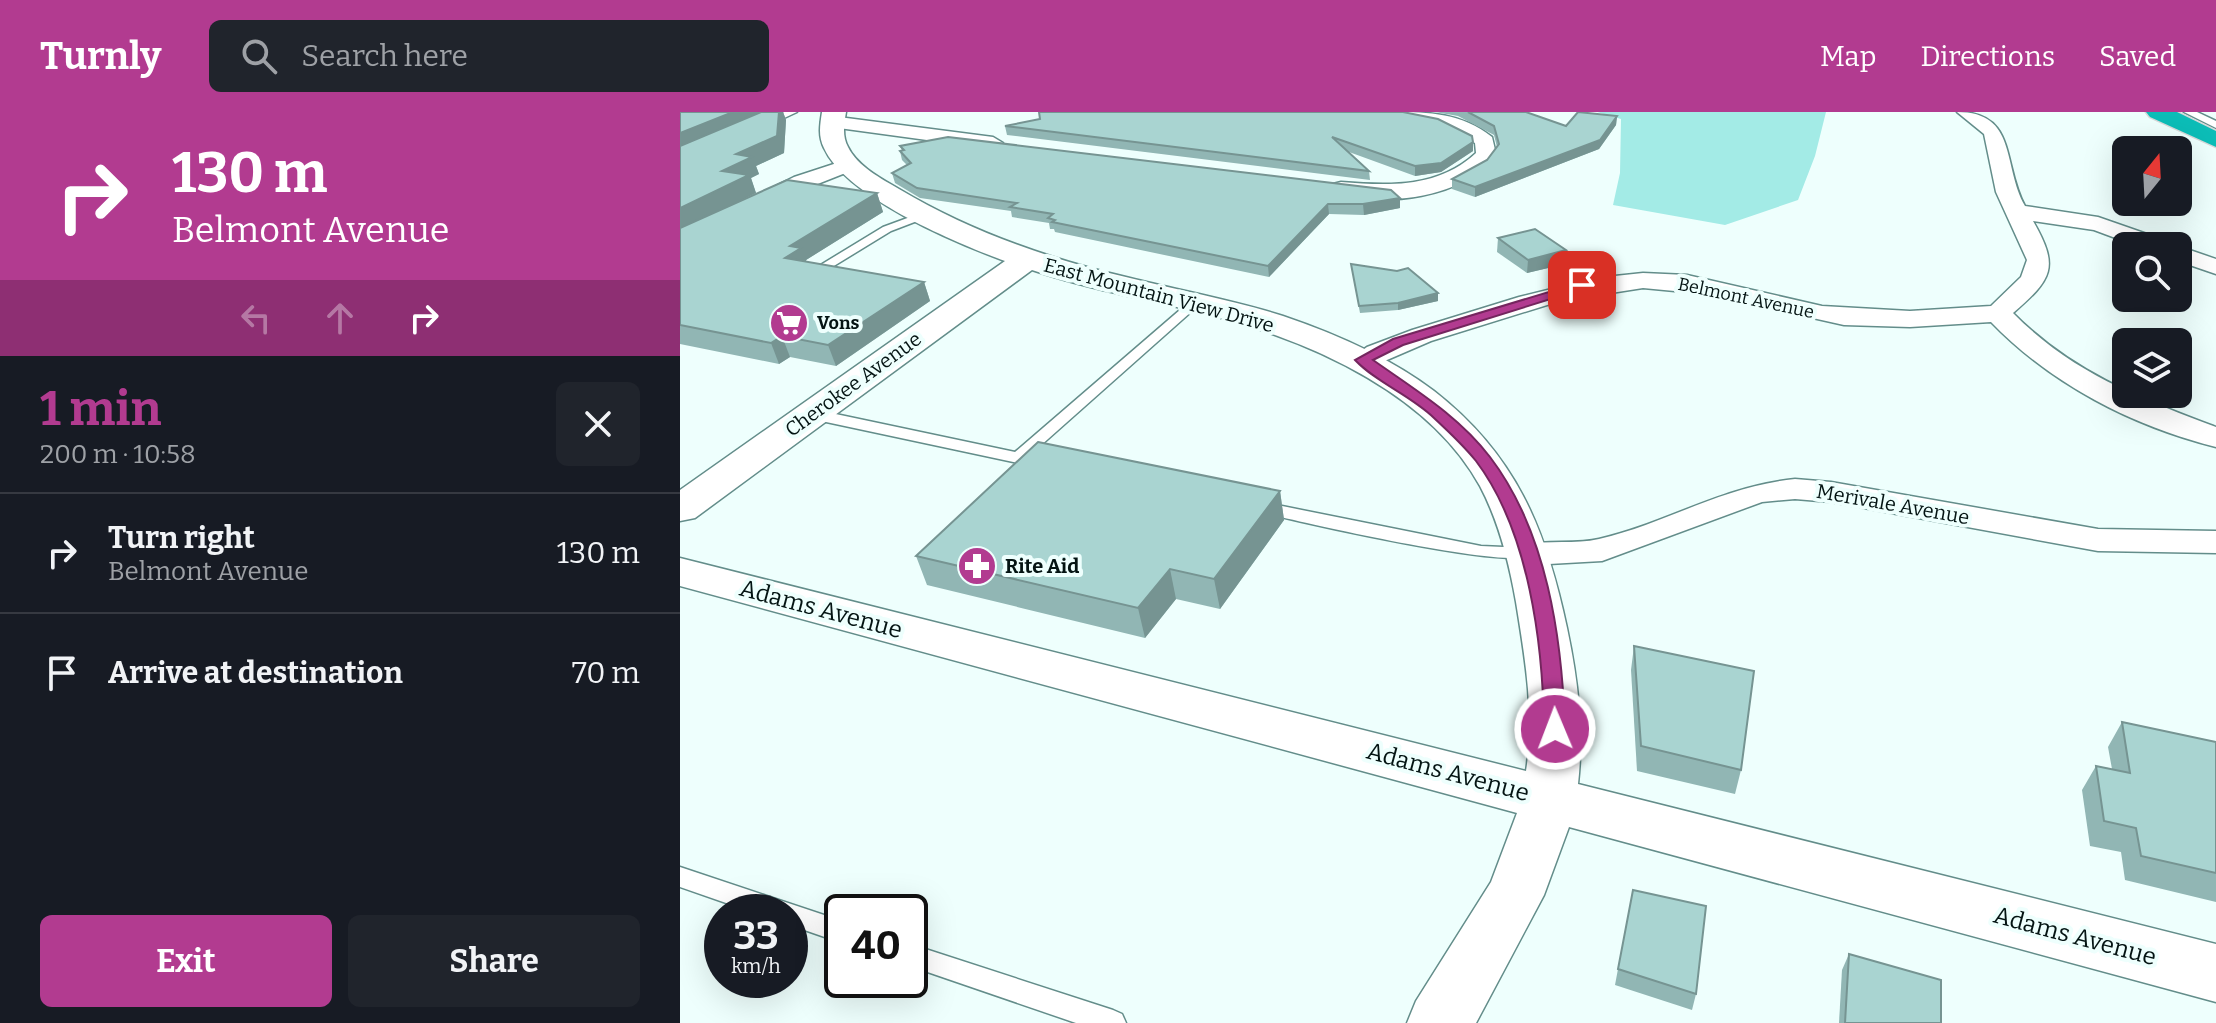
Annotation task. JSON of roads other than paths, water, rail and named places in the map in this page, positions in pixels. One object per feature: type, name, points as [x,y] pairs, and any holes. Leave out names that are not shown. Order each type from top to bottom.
[{"type":"highway","points":[[2158,112],[2216,140]]},
{"type":"street","points":[[1327,187],[1377,191],[1432,187],[1463,176],[1486,154],[1485,141],[1479,135],[1455,124],[1402,112]]},
{"type":"street","points":[[1966,112],[1993,132],[2008,197],[2037,246],[2040,262],[2036,281],[1998,313],[2037,352],[2066,371],[2143,410],[2216,438]]},
{"type":"street","points":[[680,243],[802,182],[846,166],[833,146],[833,117],[1017,147]]},
{"type":"street","name":"East Mountain View Drive","points":[[846,166],[921,216],[1027,260],[1108,283],[1195,301],[1275,325],[1363,360],[1437,412],[1483,459],[1514,511],[1531,554],[1554,681],[1555,753],[1549,799],[1533,852],[1481,961],[1439,1023]]},
{"type":"street","points":[[2018,212],[2098,224],[2120,232]]},
{"type":"street","points":[[2192,258],[2216,267]]},
{"type":"street","name":"Cherokee Avenue","points":[[680,509],[1027,260]]},
{"type":"street","name":"Belmont Avenue","points":[[1363,360],[1398,342],[1566,290],[1621,281],[1670,281],[1706,286],[1820,314],[1876,320],[1998,313]]},
{"type":"street","name":"Merivale Avenue","points":[[1531,554],[1602,550],[1756,493],[1795,489],[1831,492],[2098,540],[2216,542]]},
{"type":"street","name":"Adams Avenue","points":[[680,572],[2216,973]]},
{"type":"lane","points":[[750,130],[792,112]]},
{"type":"lane","points":[[2189,112],[2216,125]]},
{"type":"lane","points":[[2208,112],[2216,116]]},
{"type":"lane","points":[[820,269],[887,229],[921,216]]},
{"type":"lane","points":[[1018,458],[1195,301]]},
{"type":"lane","points":[[812,414],[1064,467]]},
{"type":"lane","points":[[1249,505],[1481,552],[1531,554]]},
{"type":"lane","points":[[680,877],[730,894]]},
{"type":"lane","points":[[928,961],[1113,1023]]},
{"type":"place","name":"Vons","points":[[789,323]]},
{"type":"place","name":"Rite Aid","points":[[977,566]]}]
